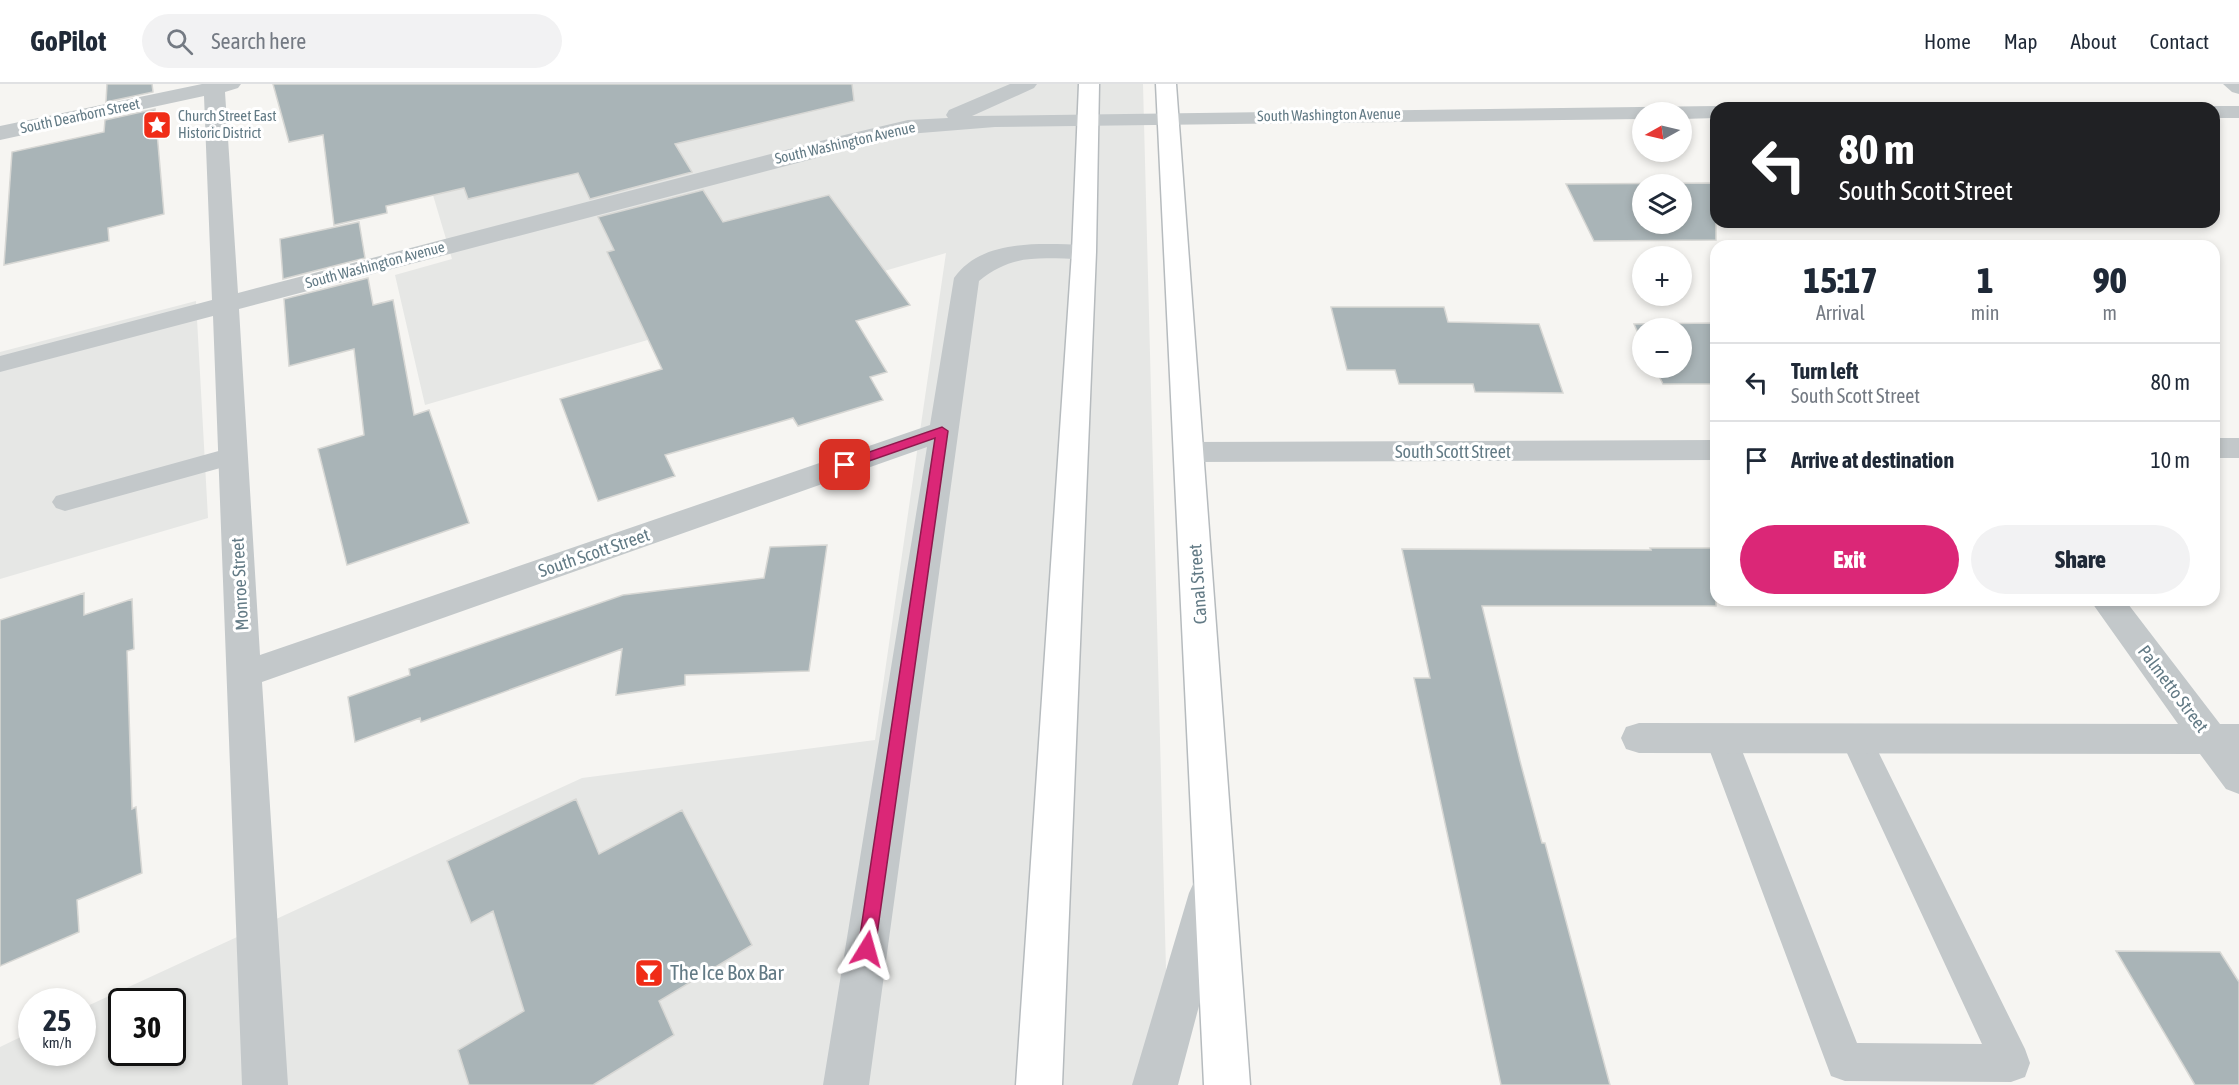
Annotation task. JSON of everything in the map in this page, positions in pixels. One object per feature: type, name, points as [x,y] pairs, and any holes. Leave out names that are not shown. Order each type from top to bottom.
[{"type":"main road","points":[[1039,1085],[1084,252],[1089,84]]},
{"type":"main road","name":"Canal Street","points":[[1166,84],[1227,1085]]},
{"type":"street","points":[[938,123],[1027,84]]},
{"type":"street","points":[[2233,84],[2239,88]]},
{"type":"street","name":"South Dearborn Street","points":[[0,133],[220,85]]},
{"type":"street","name":"Monroe Street","points":[[220,85],[225,304],[265,1085]]},
{"type":"street","points":[[1594,90],[1606,111]]},
{"type":"street","name":"South Washington Avenue","points":[[0,364],[908,127],[938,123],[1088,119],[1710,111]]},
{"type":"street","points":[[2220,112],[2239,112]]},
{"type":"street","points":[[846,1085],[942,431],[967,278],[988,261],[1026,251],[1084,252]]},
{"type":"street","name":"South Scott Street","points":[[245,674],[942,431]]},
{"type":"street","points":[[2220,448],[2239,448]]},
{"type":"street","name":"South Scott Street","points":[[1190,452],[1710,450]]},
{"type":"street","name":"Palmetto Street","points":[[2112,606],[2224,739],[2239,778]]},
{"type":"street","points":[[1639,738],[2224,739]]},
{"type":"street","points":[[1155,1085],[1215,870]]},
{"type":"lane","points":[[65,502],[233,456]]},
{"type":"lane","points":[[1721,738],[1845,1062],[2011,1063],[1856,738]]},
{"type":"shaded area","points":[[601,84],[1143,84],[1169,1085],[0,1085],[0,1047],[18,1038],[18,1066],[96,1066],[96,1002],[108,996],[108,1066],[186,1066],[186,988],[126,988],[582,778],[875,740],[946,253],[425,405],[395,275],[452,259],[413,128]]},
{"type":"shaded area","points":[[196,301],[208,518],[0,579],[0,352]]},
{"type":"building","points":[[107,84],[152,84],[153,92],[106,102]]},
{"type":"building","points":[[273,84],[852,84],[854,101],[675,144],[692,172],[590,199],[578,173],[468,199],[464,188],[386,206],[387,213],[334,225],[323,135],[289,142]]},
{"type":"building","points":[[155,109],[164,214],[108,228],[109,241],[4,265],[12,152],[104,132],[105,120]]},
{"type":"building","points":[[1692,183],[1710,183],[1710,228],[1716,228],[1716,240],[1594,241],[1566,184],[1632,184],[1632,234],[1692,234]]},
{"type":"building","points":[[703,190],[723,222],[829,195],[910,305],[856,321],[887,372],[870,377],[883,400],[798,426],[793,418],[665,455],[675,476],[598,501],[560,399],[662,369],[607,252],[614,250],[598,217]]},
{"type":"building","points":[[359,222],[365,258],[283,279],[280,239]]},
{"type":"building","points":[[368,278],[373,305],[393,300],[414,415],[429,410],[469,523],[347,565],[318,449],[364,435],[354,349],[289,366],[284,299]]},
{"type":"building","points":[[1331,307],[1444,307],[1448,322],[1539,324],[1563,393],[1475,392],[1473,384],[1399,384],[1395,370],[1347,370]]},
{"type":"building","points":[[1692,323],[1710,323],[1710,384],[1663,384],[1660,378],[1692,378]]},
{"type":"building","points":[[827,545],[809,671],[685,675],[685,685],[616,695],[622,649],[421,722],[420,718],[355,742],[348,697],[410,675],[409,669],[623,595],[764,578],[770,547]]},
{"type":"building","points":[[1650,548],[1710,548],[1710,606],[1482,606],[1520,761],[1542,843],[1545,843],[1610,1085],[1501,1085],[1414,678],[1430,678],[1402,549],[1651,550]]},
{"type":"building","points":[[84,593],[84,615],[132,599],[134,649],[127,651],[132,809],[136,807],[142,873],[77,900],[79,932],[0,966],[0,620]]},
{"type":"building","points":[[576,799],[599,854],[682,810],[752,945],[659,1001],[674,1035],[593,1085],[469,1085],[458,1050],[524,1011],[493,911],[471,923],[447,861]]},
{"type":"building","points":[[2116,951],[2220,952],[2239,982],[2239,1085],[2195,1085]]},
{"type":"place","name":"Church Street East Historic District","points":[[157,125]]},
{"type":"place","name":"The Ice Box Bar","points":[[649,973]]},
{"type":"route","points":[[845,465],[942,431],[867,949]]}]
